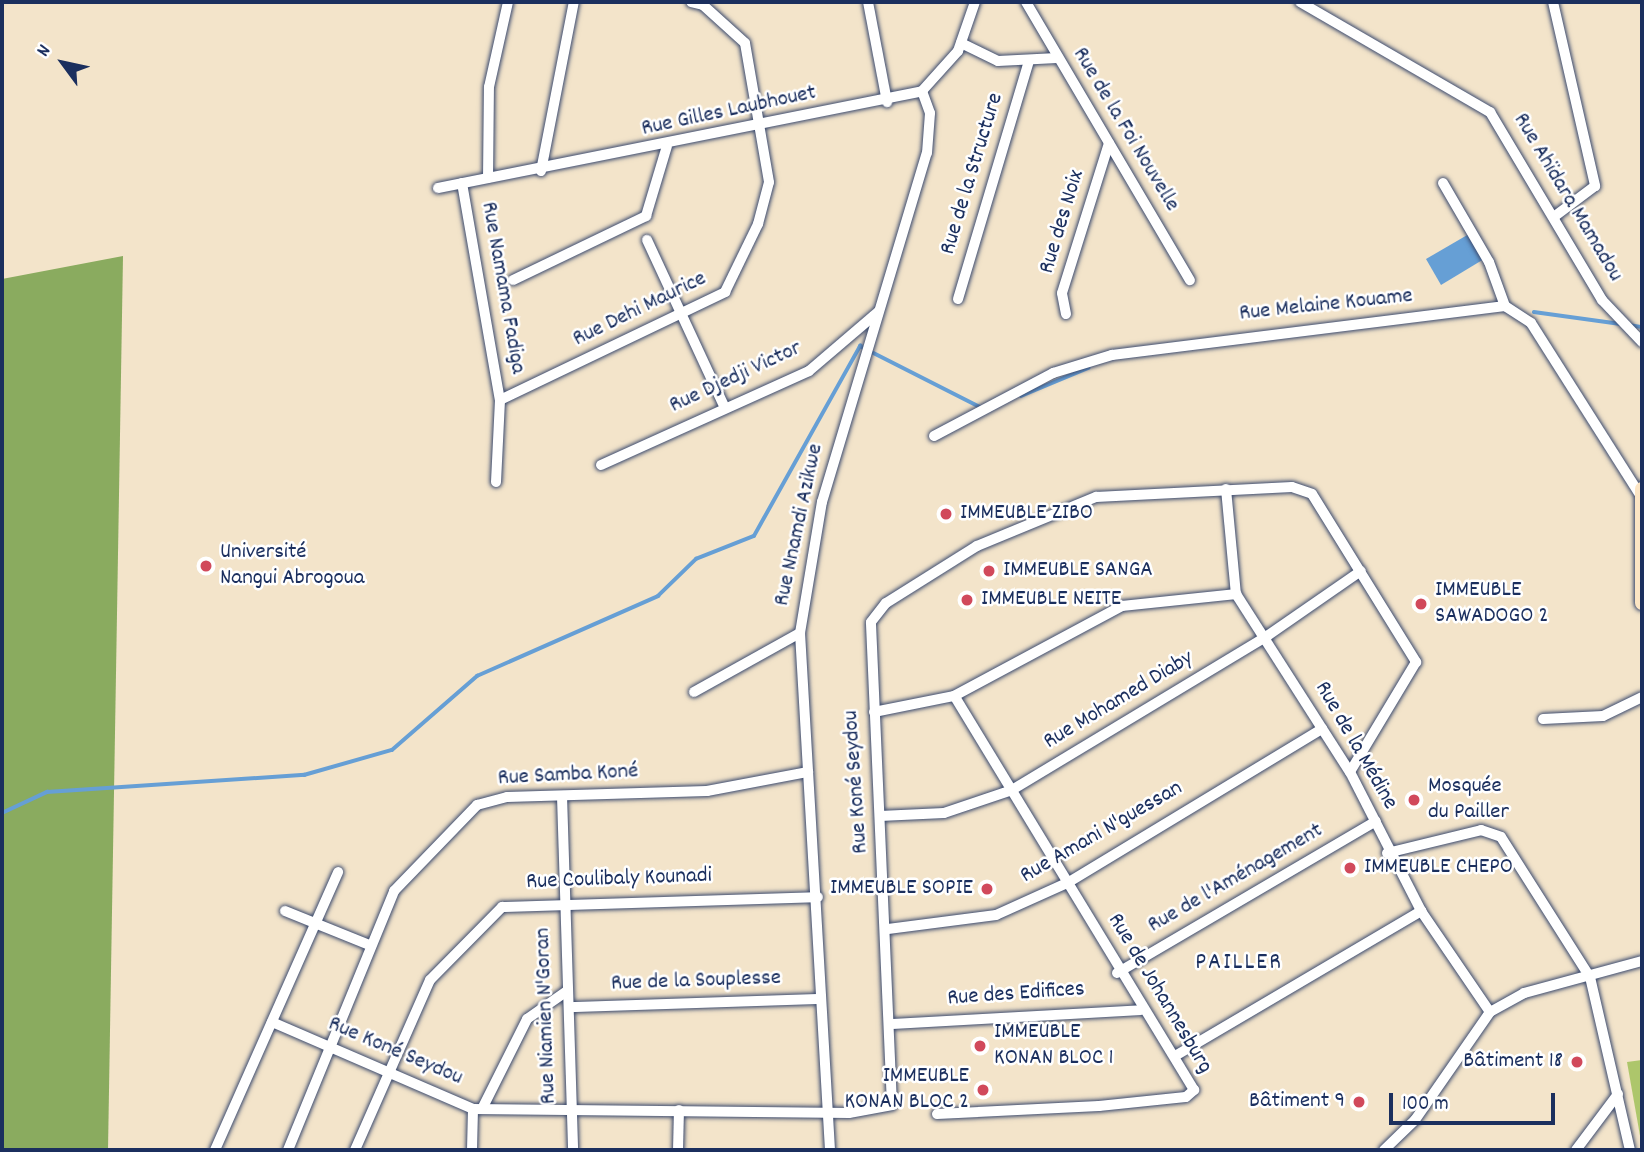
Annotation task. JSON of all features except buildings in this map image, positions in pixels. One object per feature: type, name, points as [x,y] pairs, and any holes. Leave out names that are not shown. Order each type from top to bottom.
[{"type":"main road","points":[[1642,492],[1642,603]]},
{"type":"street","points":[[488,178],[489,87],[508,2]]},
{"type":"street","points":[[541,171],[574,2]]},
{"type":"street","name":"Rue Dehi Maurice","points":[[500,400],[725,292],[758,224],[769,182],[762,125],[745,43],[703,5],[691,2]]},
{"type":"street","points":[[869,2],[887,102]]},
{"type":"street","name":"Rue Gilles Laubhouet","points":[[438,188],[541,171],[887,102],[922,91],[946,70],[961,43],[975,2]]},
{"type":"street","name":"Rue de la Foi Nouvelle","points":[[1026,2],[1191,280]]},
{"type":"street","name":"Rue Ahïdara Mamadou","points":[[1300,2],[1490,112],[1555,216],[1602,300],[1642,342]]},
{"type":"street","points":[[1553,2],[1595,186],[1555,216]]},
{"type":"street","points":[[961,43],[998,61],[1057,58]]},
{"type":"street","name":"Rue de la Structure","points":[[958,299],[1029,61]]},
{"type":"street","name":"Rue Nnamdi Azikwe","points":[[830,1150],[820,999],[818,897],[800,633],[822,502],[927,153],[930,113],[922,91]]},
{"type":"street","name":"Rue des Noix","points":[[1066,314],[1062,293],[1109,143]]},
{"type":"street","points":[[513,280],[646,216],[667,146]]},
{"type":"street","name":"Rue Namama Fadiga","points":[[462,183],[500,400]]},
{"type":"street","points":[[1443,183],[1489,262],[1505,306],[1531,323],[1642,492]]},
{"type":"street","points":[[647,240],[725,408]]},
{"type":"street","name":"Rue Melaine Kouame","points":[[934,436],[1053,373],[1112,355],[1505,306]]},
{"type":"street","name":"Rue Djedji Victor","points":[[601,465],[809,371],[878,312]]},
{"type":"street","points":[[496,482],[500,400]]},
{"type":"street","points":[[874,712],[954,696],[1096,614],[1236,594],[1226,489]]},
{"type":"street","name":"Rue Koné Seydou","points":[[272,1022],[477,1109],[572,1112],[826,1109],[877,1111],[892,1105],[893,1024],[869,630],[886,603],[977,546],[1077,503],[1128,493],[1226,489],[1306,490],[1361,570],[1416,662],[1350,772]]},
{"type":"street","name":"Rue Mohamed Diaby","points":[[880,817],[944,813],[1012,790],[1267,636],[1361,570]]},
{"type":"street","name":"Rue de la Médine","points":[[1236,594],[1267,636],[1350,772],[1376,821],[1387,853],[1421,911],[1490,1012]]},
{"type":"street","points":[[694,692],[800,633]]},
{"type":"street","name":"Rue de Johannesburg","points":[[937,1114],[1190,1095],[1193,1086],[1117,973],[1069,881],[954,696]]},
{"type":"street","points":[[1543,719],[1603,716],[1642,697]]},
{"type":"street","name":"Rue Amani N'guessan","points":[[888,929],[996,915],[1069,881],[1322,729]]},
{"type":"street","name":"Rue Samba Koné","points":[[288,1150],[369,945],[394,891],[477,805],[562,796],[707,791],[808,772]]},
{"type":"street","name":"Rue Niamien N'Goran","points":[[562,796],[567,991],[573,1007],[573,1150]]},
{"type":"street","name":"Rue de l'Aménagement","points":[[1117,973],[1376,821]]},
{"type":"street","points":[[1387,853],[1493,831],[1590,977],[1630,1150]]},
{"type":"street","points":[[215,1150],[338,872]]},
{"type":"street","name":"Rue Coulibaly Kounadi","points":[[355,1150],[387,1071],[430,980],[473,931],[502,907],[818,897]]},
{"type":"street","points":[[285,911],[369,945]]},
{"type":"street","points":[[1175,1056],[1421,911]]},
{"type":"street","points":[[1384,1150],[1415,1120],[1490,1012],[1524,993],[1642,961]]},
{"type":"street","points":[[472,1150],[477,1109],[527,1019],[567,991]]},
{"type":"street","name":"Rue de la Souplesse","points":[[573,1007],[820,999]]},
{"type":"street","name":"Rue des Edifices","points":[[893,1024],[1141,1010]]},
{"type":"street","points":[[1576,1150],[1618,1094]]},
{"type":"street","points":[[678,1110],[678,1150]]},
{"type":"green space","points":[[123,256],[108,1150],[2,1150],[2,279]]},
{"type":"green space","points":[[1642,1060],[1642,1147],[1627,1062]]},
{"type":"water","points":[[1469,234],[1484,259],[1441,285],[1426,259]]},
{"type":"waterway","points":[[1534,312],[1622,324]]},
{"type":"waterway","points":[[1629,325],[1642,327]]},
{"type":"waterway","points":[[2,813],[47,792],[304,775],[392,750],[477,676],[658,596],[696,559],[754,536],[860,346],[982,408]]},
{"type":"waterway","points":[[1021,396],[1088,368]]},
{"type":"place","name":"IMMEUBLE ZIBO","points":[[946,514]]},
{"type":"place","name":"Université Nangui Abrogoua","points":[[206,566]]},
{"type":"place","name":"IMMEUBLE SANGA","points":[[989,571]]},
{"type":"place","name":"IMMEUBLE NEITE","points":[[967,600]]},
{"type":"place","name":"IMMEUBLE SAWADOGO 2","points":[[1421,604]]},
{"type":"place","name":"Mosquée du Pailler","points":[[1414,800]]},
{"type":"place","name":"IMMEUBLE CHEPO","points":[[1350,868]]},
{"type":"place","name":"IMMEUBLE SOPIE","points":[[987,889]]},
{"type":"place","name":"IMMEUBLE KONAN BLOC 1","points":[[980,1046]]},
{"type":"place","name":"Bâtiment 18","points":[[1577,1062]]},
{"type":"place","name":"IMMEUBLE KONAN BLOC 2","points":[[983,1090]]},
{"type":"place","name":"Bâtiment 9","points":[[1359,1102]]},
{"type":"district","name":"PAILLER","points":[[1239,964]]}]
